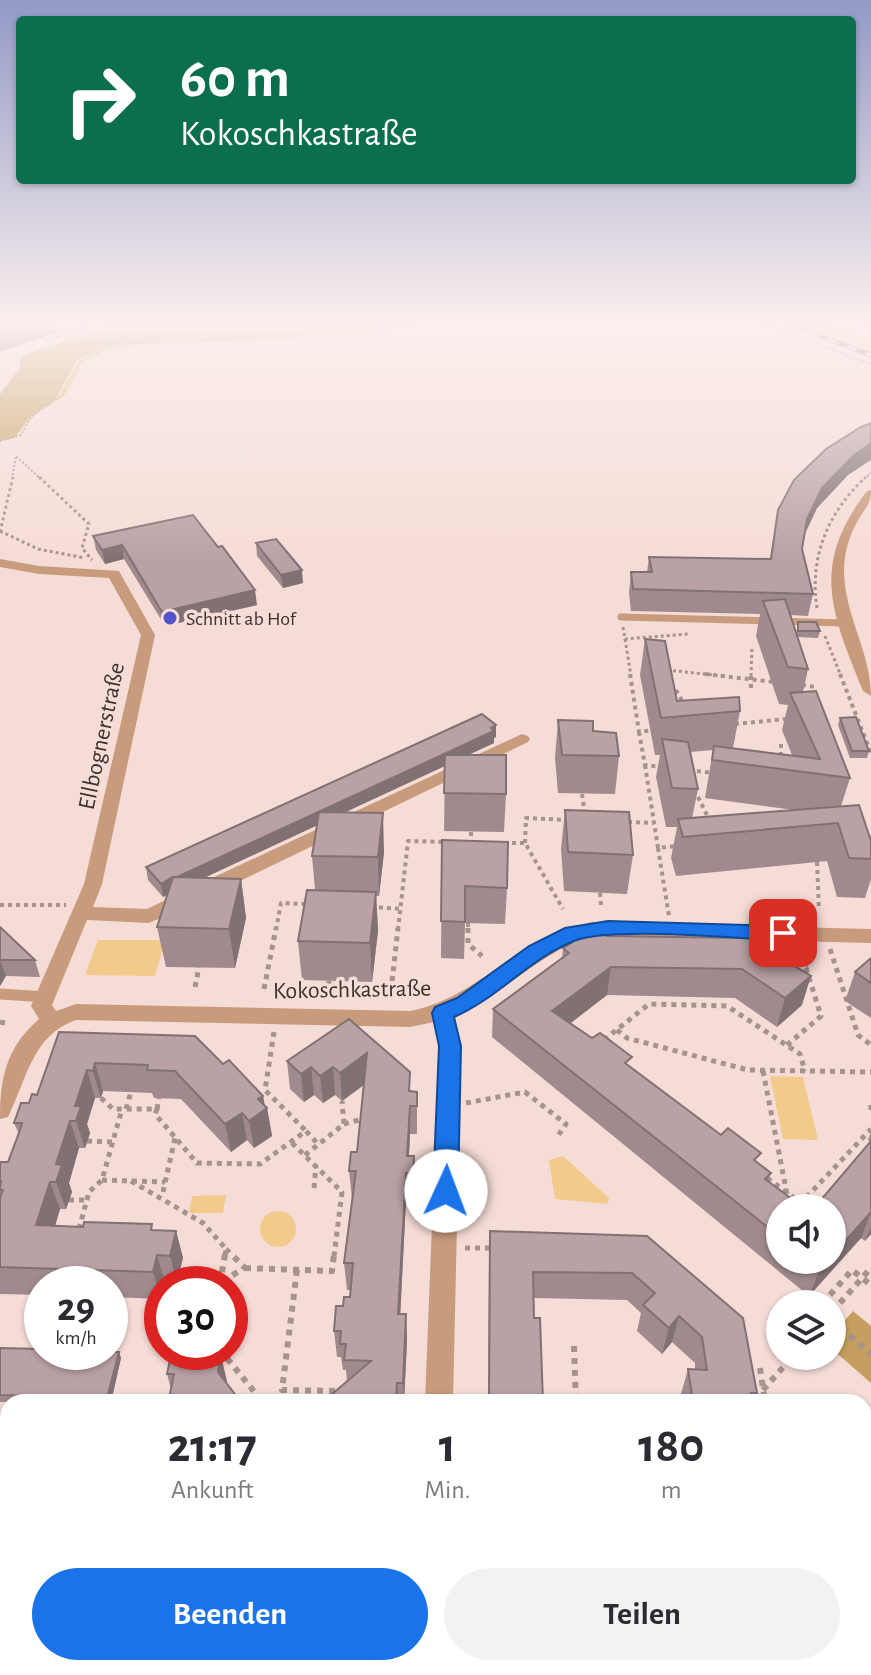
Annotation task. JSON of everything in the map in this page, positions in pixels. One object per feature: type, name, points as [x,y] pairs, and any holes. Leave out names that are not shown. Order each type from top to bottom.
[{"type":"street","points":[[871,494],[850,523],[838,557],[837,601],[871,691]]},
{"type":"street","name":"Ellbognerstraße","points":[[0,563],[39,570],[114,574],[148,635],[103,848],[83,909],[46,997]]},
{"type":"street","points":[[83,909],[149,916],[522,739]]},
{"type":"street","name":"Kokoschkastraße","points":[[50,1019],[76,1012],[410,1019],[443,1013],[464,1004],[536,951],[572,933],[608,928],[871,936]]},
{"type":"street","points":[[0,1110],[33,1036],[50,1019],[41,1006],[46,997]]},
{"type":"street","points":[[439,1394],[450,1046],[443,1013]]},
{"type":"lane","points":[[621,617],[843,623]]},
{"type":"lane","points":[[0,994],[46,997]]},
{"type":"path","points":[[0,441],[21,435],[23,425],[30,417],[51,403]]},
{"type":"path","points":[[16,456],[89,524],[82,548],[92,560],[38,549],[0,532],[7,513],[16,456]]},
{"type":"path","points":[[813,582],[821,623],[871,753]]},
{"type":"path","points":[[672,635],[677,643]]},
{"type":"path","points":[[625,639],[671,930]]},
{"type":"path","points":[[751,688],[752,647]]},
{"type":"path","points":[[629,665],[644,667]]},
{"type":"path","points":[[660,669],[777,682]]},
{"type":"path","points":[[790,684],[816,687]]},
{"type":"path","points":[[633,687],[642,688]]},
{"type":"path","points":[[676,690],[689,715]]},
{"type":"path","points":[[725,725],[797,718]]},
{"type":"path","points":[[639,732],[667,729]]},
{"type":"path","points":[[781,744],[781,769]]},
{"type":"path","points":[[645,765],[721,774]]},
{"type":"path","points":[[649,791],[659,793]]},
{"type":"path","points":[[582,794],[586,820]]},
{"type":"path","points":[[698,797],[715,830]]},
{"type":"path","points":[[563,909],[525,843],[526,818],[571,820]]},
{"type":"path","points":[[613,821],[654,823]]},
{"type":"path","points":[[471,832],[471,842],[484,842]]},
{"type":"path","points":[[391,991],[408,841],[455,842]]},
{"type":"path","points":[[498,842],[525,843]]},
{"type":"path","points":[[658,848],[689,845]]},
{"type":"path","points":[[817,862],[819,910]]},
{"type":"path","points":[[600,893],[601,905]]},
{"type":"path","points":[[264,989],[281,903],[312,904]]},
{"type":"path","points":[[0,905],[83,909]]},
{"type":"path","points":[[358,907],[401,909]]},
{"type":"path","points":[[468,923],[468,944],[482,956]]},
{"type":"path","points":[[828,943],[858,1035],[871,1045]]},
{"type":"path","points":[[786,1045],[821,1016],[806,968],[790,959],[788,950]]},
{"type":"path","points":[[779,969],[790,959]]},
{"type":"path","points":[[195,987],[199,967]]},
{"type":"path","points":[[329,981],[329,990]]},
{"type":"path","points":[[842,986],[854,986]]},
{"type":"path","points":[[592,1050],[649,1004],[727,1006],[800,1054],[805,1071]]},
{"type":"path","points":[[274,1029],[265,1090],[318,1144]]},
{"type":"path","points":[[617,1030],[627,1038],[748,1070],[871,1072]]},
{"type":"path","points":[[763,1071],[787,1193]]},
{"type":"path","points":[[75,1244],[89,1192],[102,1180],[134,1082]]},
{"type":"path","points":[[448,1107],[525,1092],[566,1124],[557,1137]]},
{"type":"path","points":[[101,1098],[113,1109],[157,1109]]},
{"type":"path","points":[[159,1098],[155,1114],[197,1163],[260,1164],[306,1131]]},
{"type":"path","points":[[342,1101],[344,1124]]},
{"type":"path","points":[[871,1105],[871,1115]]},
{"type":"path","points":[[305,1155],[350,1120],[369,1119]]},
{"type":"path","points":[[765,1176],[801,1203],[871,1129]]},
{"type":"path","points":[[163,1192],[175,1138]]},
{"type":"path","points":[[87,1141],[113,1142]]},
{"type":"path","points":[[248,1268],[332,1271],[342,1192],[292,1142]]},
{"type":"path","points":[[314,1188],[316,1166]]},
{"type":"path","points":[[102,1180],[165,1182]]},
{"type":"path","points":[[131,1181],[203,1223],[243,1266]]},
{"type":"path","points":[[69,1200],[87,1200]]},
{"type":"path","points":[[444,1248],[499,1248]]},
{"type":"path","points":[[223,1266],[226,1249]]},
{"type":"path","points":[[846,1296],[871,1268]]},
{"type":"path","points":[[297,1270],[282,1390],[348,1391]]},
{"type":"path","points":[[834,1290],[852,1270],[871,1285]]},
{"type":"path","points":[[846,1332],[871,1354]]},
{"type":"path","points":[[574,1346],[576,1394]]},
{"type":"path","points":[[760,1368],[764,1394]]},
{"type":"path","points":[[236,1370],[255,1394]]},
{"type":"path","points":[[763,1390],[781,1370]]},
{"type":"path","points":[[289,1389],[289,1394]]},
{"type":"shaded area","points":[[0,403],[50,403],[30,417],[14,438],[0,441]]},
{"type":"shaded area","points":[[53,403],[36,414],[14,438],[30,417]]},
{"type":"shaded area","points":[[98,940],[165,940],[155,976],[85,975]]},
{"type":"shaded area","points":[[770,1076],[803,1077],[818,1140],[783,1139]]},
{"type":"shaded area","points":[[563,1156],[609,1198],[608,1204],[555,1199],[549,1160]]},
{"type":"shaded area","points":[[226,1195],[223,1213],[189,1213],[192,1196]]},
{"type":"shaded area","points":[[278,1211],[291,1216],[296,1229],[291,1242],[278,1247],[265,1242],[260,1229],[265,1216]]},
{"type":"shaded area","points":[[853,1311],[871,1326],[871,1383],[846,1361],[846,1319]]},
{"type":"building","points":[[871,423],[871,443],[853,456],[822,488],[807,519],[802,549],[813,594],[633,589],[631,572],[652,572],[649,557],[771,559],[778,510],[794,480],[826,449]]},
{"type":"building","points":[[193,515],[218,547],[222,546],[255,590],[162,612],[122,545],[102,550],[93,536]]},
{"type":"building","points":[[276,539],[302,570],[281,575],[256,543]]},
{"type":"building","points":[[785,599],[808,669],[788,667],[763,601]]},
{"type":"building","points":[[798,622],[816,622],[820,631],[798,631]]},
{"type":"building","points":[[645,639],[665,641],[677,701],[739,697],[740,711],[661,718]]},
{"type":"building","points":[[816,691],[850,778],[712,760],[714,746],[820,759],[790,693]]},
{"type":"building","points":[[482,714],[496,725],[491,728],[494,731],[175,878],[161,884],[146,867]]},
{"type":"building","points":[[856,717],[869,751],[852,751],[840,718]]},
{"type":"building","points":[[558,720],[593,721],[593,731],[616,733],[619,756],[562,755]]},
{"type":"building","points":[[662,739],[688,742],[698,789],[672,788]]},
{"type":"building","points":[[445,755],[506,755],[506,794],[444,793]]},
{"type":"building","points":[[859,805],[871,841],[871,859],[849,858],[838,823],[683,837],[678,819]]},
{"type":"building","points":[[565,810],[629,812],[633,855],[568,852]]},
{"type":"building","points":[[319,812],[383,813],[378,857],[312,856]]},
{"type":"building","points":[[442,840],[508,842],[507,888],[465,886],[465,922],[441,921]]},
{"type":"building","points":[[173,877],[241,879],[229,929],[157,927]]},
{"type":"building","points":[[307,890],[376,892],[370,943],[298,941]]},
{"type":"building","points":[[590,924],[607,936],[741,938],[756,927],[787,951],[780,957],[811,976],[785,998],[742,969],[611,967],[552,1011],[592,1038],[600,1033],[632,1057],[625,1063],[721,1135],[728,1128],[761,1153],[754,1160],[771,1173],[765,1179],[785,1194],[766,1194],[766,1226],[493,1009],[569,953],[563,948],[571,943],[567,941]]},
{"type":"building","points":[[0,927],[35,960],[0,960]]},
{"type":"building","points":[[871,958],[871,983],[855,972]]},
{"type":"building","points":[[349,1019],[410,1072],[409,1091],[417,1092],[417,1106],[410,1106],[407,1156],[414,1156],[413,1173],[406,1173],[398,1314],[406,1314],[403,1383],[397,1383],[396,1394],[332,1394],[371,1361],[344,1360],[346,1344],[340,1344],[341,1331],[334,1331],[336,1306],[343,1306],[344,1297],[350,1297],[353,1263],[344,1263],[356,1171],[349,1171],[351,1152],[357,1152],[367,1053],[340,1073],[333,1067],[320,1076],[311,1067],[301,1074],[287,1061]]},
{"type":"building","points":[[59,1032],[195,1036],[223,1064],[229,1060],[263,1096],[258,1099],[267,1108],[249,1121],[242,1113],[225,1124],[175,1071],[147,1070],[148,1065],[95,1063],[93,1071],[87,1070],[75,1106],[81,1106],[76,1121],[70,1121],[56,1164],[62,1165],[56,1182],[50,1182],[36,1225],[83,1227],[84,1222],[152,1224],[151,1230],[176,1231],[170,1256],[157,1255],[154,1266],[144,1266],[144,1272],[128,1271],[128,1266],[0,1267],[0,1197],[3,1190],[0,1190],[0,1165],[1,1162],[8,1162],[22,1123],[14,1123],[21,1103],[29,1103],[32,1094],[37,1095]]},
{"type":"building","points":[[871,1141],[871,1212],[846,1240],[846,1194],[826,1194]]},
{"type":"building","points":[[490,1231],[647,1236],[743,1318],[757,1393],[692,1394],[688,1369],[707,1370],[702,1337],[679,1316],[669,1328],[643,1305],[655,1293],[632,1273],[533,1272],[534,1318],[540,1318],[543,1394],[489,1394]]},
{"type":"building","points":[[0,1348],[24,1349],[24,1370],[114,1370],[108,1394],[0,1394]]},
{"type":"building","points":[[168,1370],[218,1370],[235,1394],[170,1394],[174,1374],[167,1374]]},
{"type":"place","name":"Schnitt ab Hof","points":[[170,618]]},
{"type":"route","points":[[446,1191],[450,1046],[443,1013],[464,1004],[536,951],[572,933],[608,928],[783,933]]}]
